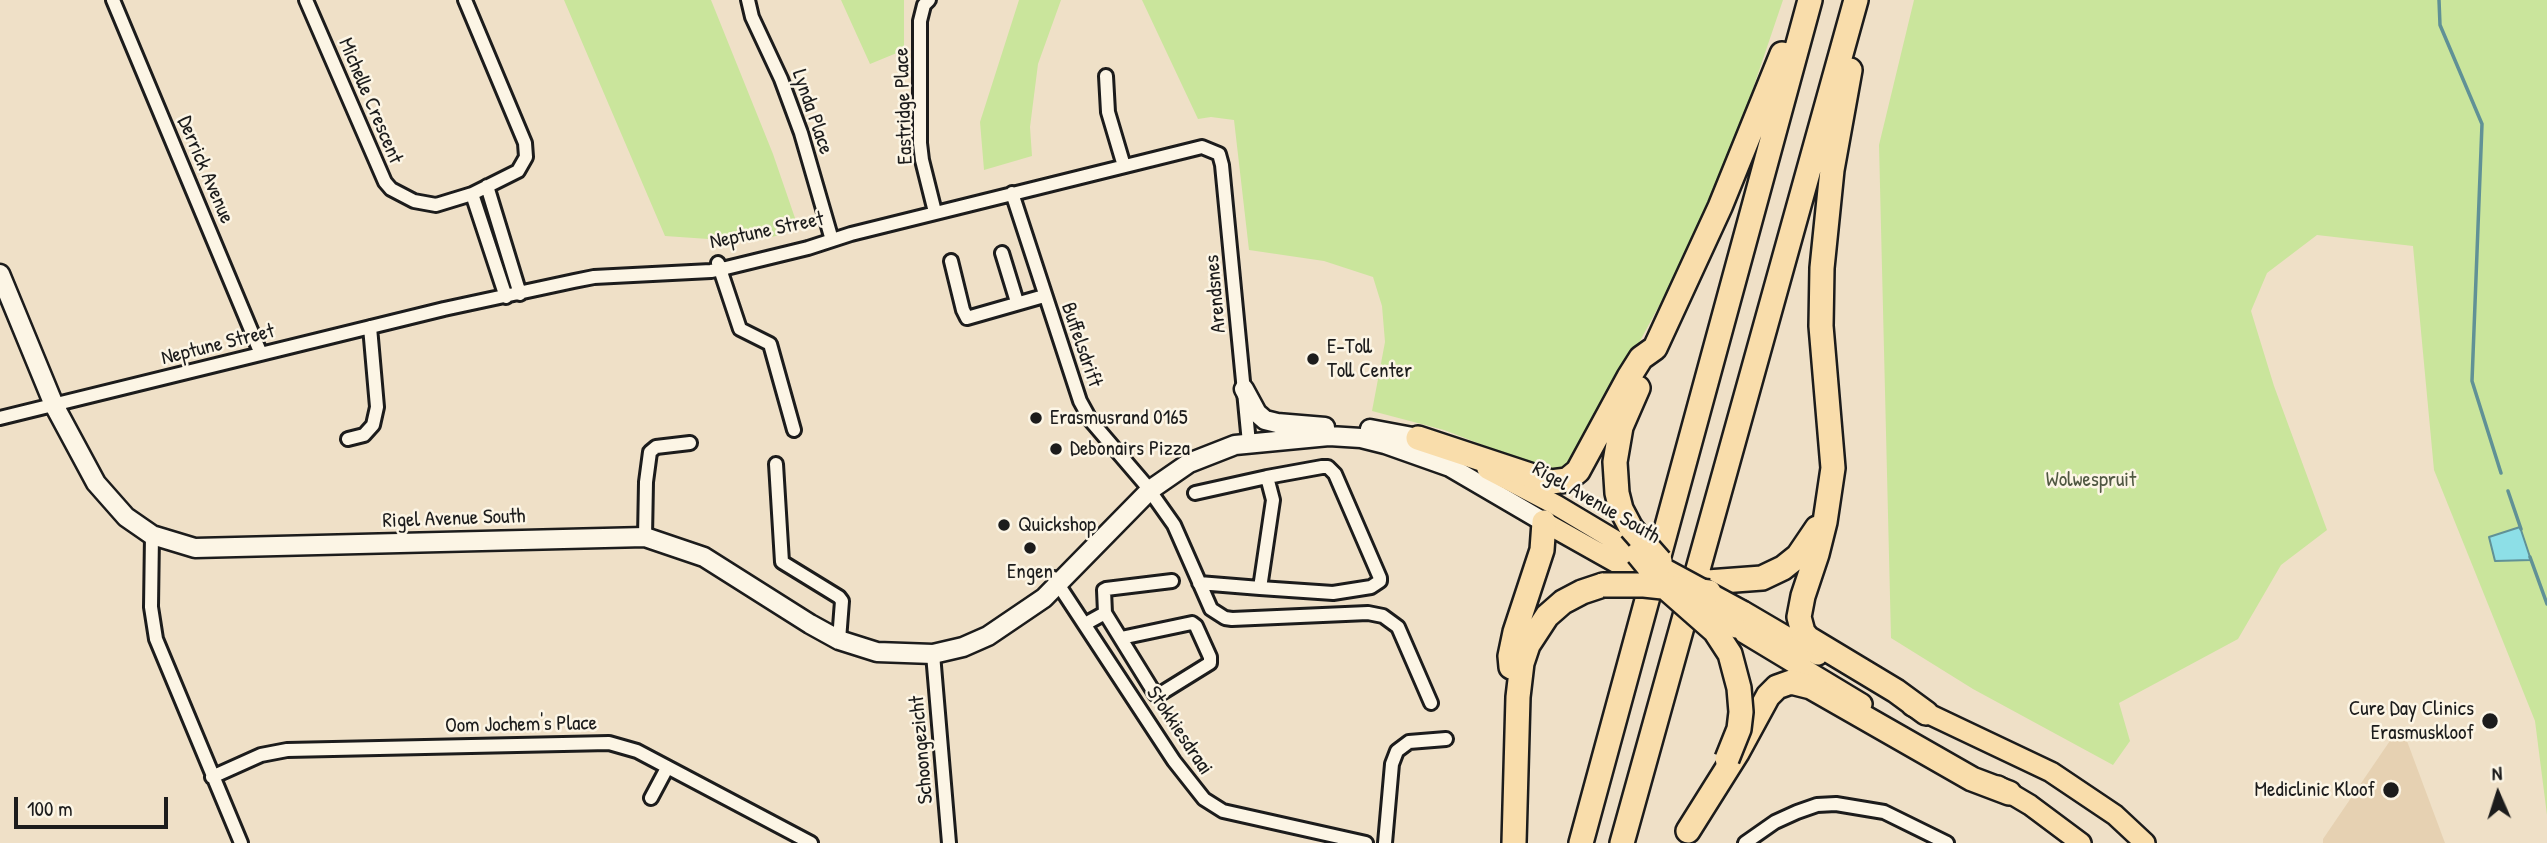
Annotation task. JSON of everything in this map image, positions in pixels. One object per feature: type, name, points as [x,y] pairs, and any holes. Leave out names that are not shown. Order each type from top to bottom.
[{"type":"highway","points":[[1685,837],[1727,759],[1739,729],[1740,688],[1730,654],[1710,625],[1646,547],[1613,538],[1621,509],[1617,493],[1616,446],[1655,348],[1755,126],[1803,0]]},
{"type":"highway","points":[[1581,843],[1810,0]]},
{"type":"highway","points":[[1622,843],[1856,0]]},
{"type":"highway","points":[[1863,0],[1825,222],[1821,326],[1833,468],[1830,497],[1799,617],[1808,638],[1896,691],[1926,713]]},
{"type":"highway","points":[[1418,438],[1537,479],[1551,482],[1567,480],[1584,463],[1641,358],[1655,348]]},
{"type":"highway","points":[[1514,843],[1518,696],[1522,663],[1528,645],[1547,616],[1563,602],[1603,585],[1762,578],[1783,568],[1798,556],[1818,526],[1827,473],[1829,425]]},
{"type":"highway","points":[[1515,813],[1510,656],[1515,632],[1542,550],[1550,513]]},
{"type":"highway","points":[[1685,837],[1737,753],[1768,696],[1777,687],[1791,682],[1811,687],[1972,779],[2009,793]]},
{"type":"main road","name":"Rigel Avenue South","points":[[0,274],[54,405],[96,483],[126,517],[152,535],[180,545],[213,549],[645,537],[704,556],[839,640],[877,652],[933,653],[963,647],[988,636],[1044,598],[1082,546],[1183,455],[1202,444],[1248,437],[1361,438],[1450,467],[1550,513],[1613,538],[1675,582],[1739,619],[2031,805],[2081,843]]},
{"type":"main road","points":[[1244,389],[1257,413],[1265,420],[1277,424],[1335,428]]},
{"type":"main road","name":"Rigel Avenue South","points":[[1248,437],[1271,429],[1335,428],[1381,431],[1418,438],[1495,472],[1550,513]]},
{"type":"main road","name":"Rigel Avenue South","points":[[1739,619],[2050,772],[2115,815],[2145,843]]},
{"type":"street","name":"Derrick Avenue","points":[[113,0],[261,354]]},
{"type":"street","name":"Michelle Crescent","points":[[306,0],[385,183],[402,195],[427,205],[445,204],[472,194],[518,171],[526,157],[525,143],[465,0]]},
{"type":"street","name":"Lynda Place","points":[[748,0],[752,17],[781,79],[801,133],[832,238]]},
{"type":"street","name":"Eastridge Place","points":[[929,0],[924,5],[920,20],[920,143],[935,212]]},
{"type":"street","points":[[1106,76],[1108,113],[1124,166]]},
{"type":"street","name":"Neptune Street","points":[[0,418],[512,292],[604,273],[718,266],[1196,148],[1208,148]]},
{"type":"street","name":"Arendsnes","points":[[1208,148],[1219,154],[1222,165],[1248,437]]},
{"type":"street","points":[[487,186],[512,292]]},
{"type":"street","name":"Buffelsdrift","points":[[1012,193],[1080,401],[1091,421],[1147,487],[1174,525],[1211,609],[1225,618],[1368,613],[1383,615],[1398,626],[1431,703]]},
{"type":"street","points":[[472,194],[512,292]]},
{"type":"street","points":[[1002,253],[1017,302]]},
{"type":"street","points":[[951,261],[967,318],[1044,296]]},
{"type":"street","points":[[718,266],[740,329],[770,344],[794,430]]},
{"type":"street","points":[[348,439],[365,435],[373,425],[377,407],[370,327]]},
{"type":"street","points":[[645,537],[646,482],[652,449],[690,443]]},
{"type":"street","points":[[776,464],[782,562],[842,601],[839,640]]},
{"type":"street","points":[[1195,493],[1328,467],[1335,474],[1380,578],[1380,581],[1371,587],[1333,593],[1199,583]]},
{"type":"street","points":[[1260,588],[1273,500],[1267,477]]},
{"type":"street","points":[[152,535],[151,607],[156,639],[241,843]]},
{"type":"street","name":"Stokkiesdraai","points":[[1056,581],[1186,778],[1212,805],[1223,811],[1366,843]]},
{"type":"street","points":[[1121,638],[1192,623],[1196,626],[1210,657],[1210,663],[1160,694],[1155,694],[1105,613],[1106,589],[1172,581]]},
{"type":"street","points":[[1085,624],[1105,613]]},
{"type":"street","name":"Schoongezicht","points":[[933,653],[949,843]]},
{"type":"street","points":[[1385,843],[1392,764],[1397,751],[1409,742],[1446,739]]},
{"type":"street","name":"Oom Jochem's Place","points":[[212,777],[261,755],[287,750],[585,742],[620,745],[637,751],[811,843]]},
{"type":"street","points":[[651,798],[667,768]]},
{"type":"street","points":[[1745,843],[1775,822],[1797,812],[1836,804],[1884,812],[1947,843]]},
{"type":"shaded area","name":"Mediclinic Kloof","points":[[2398,729],[2407,741],[2445,843],[2323,843],[2323,839]]},
{"type":"green space","points":[[564,0],[711,0],[773,154],[796,228],[791,232],[752,242],[665,236]]},
{"type":"green space","points":[[841,0],[904,0],[904,50],[870,64]]},
{"type":"green space","points":[[1019,0],[1061,0],[1038,64],[1030,127],[1032,156],[984,170],[980,122]]},
{"type":"green space","points":[[1142,0],[1783,0],[1745,112],[1668,289],[1570,464],[1553,472],[1444,430],[1372,411],[1385,342],[1382,306],[1373,277],[1324,261],[1249,250],[1234,120],[1211,117],[1198,119]]},
{"type":"green space","name":"Wolwespruit","points":[[1914,0],[2547,0],[2547,815],[2535,721],[2434,470],[2413,246],[2317,235],[2267,273],[2251,311],[2274,386],[2327,530],[2281,565],[2238,639],[2119,703],[2130,741],[2113,765],[1973,689],[1891,638],[1879,145]]},
{"type":"water","points":[[2520,527],[2531,560],[2495,561],[2489,537]]},
{"type":"waterway","name":"Wolwespruit","points":[[2439,0],[2440,25],[2482,124],[2472,381],[2501,473]]},
{"type":"waterway","name":"Wolwespruit","points":[[2508,491],[2521,529]]},
{"type":"waterway","name":"Wolwespruit","points":[[2530,557],[2547,604]]},
{"type":"place","name":"E-Toll Toll Center","points":[[1313,359]]},
{"type":"place","name":"Erasmusrand 0165","points":[[1036,418]]},
{"type":"place","name":"Debonairs Pizza","points":[[1056,449]]},
{"type":"place","name":"Quickshop","points":[[1004,525]]},
{"type":"place","name":"Engen","points":[[1030,548]]},
{"type":"place","name":"Cure Day Clinics Erasmuskloof","points":[[2490,721]]},
{"type":"place","name":"Mediclinic Kloof","points":[[2391,790]]}]
